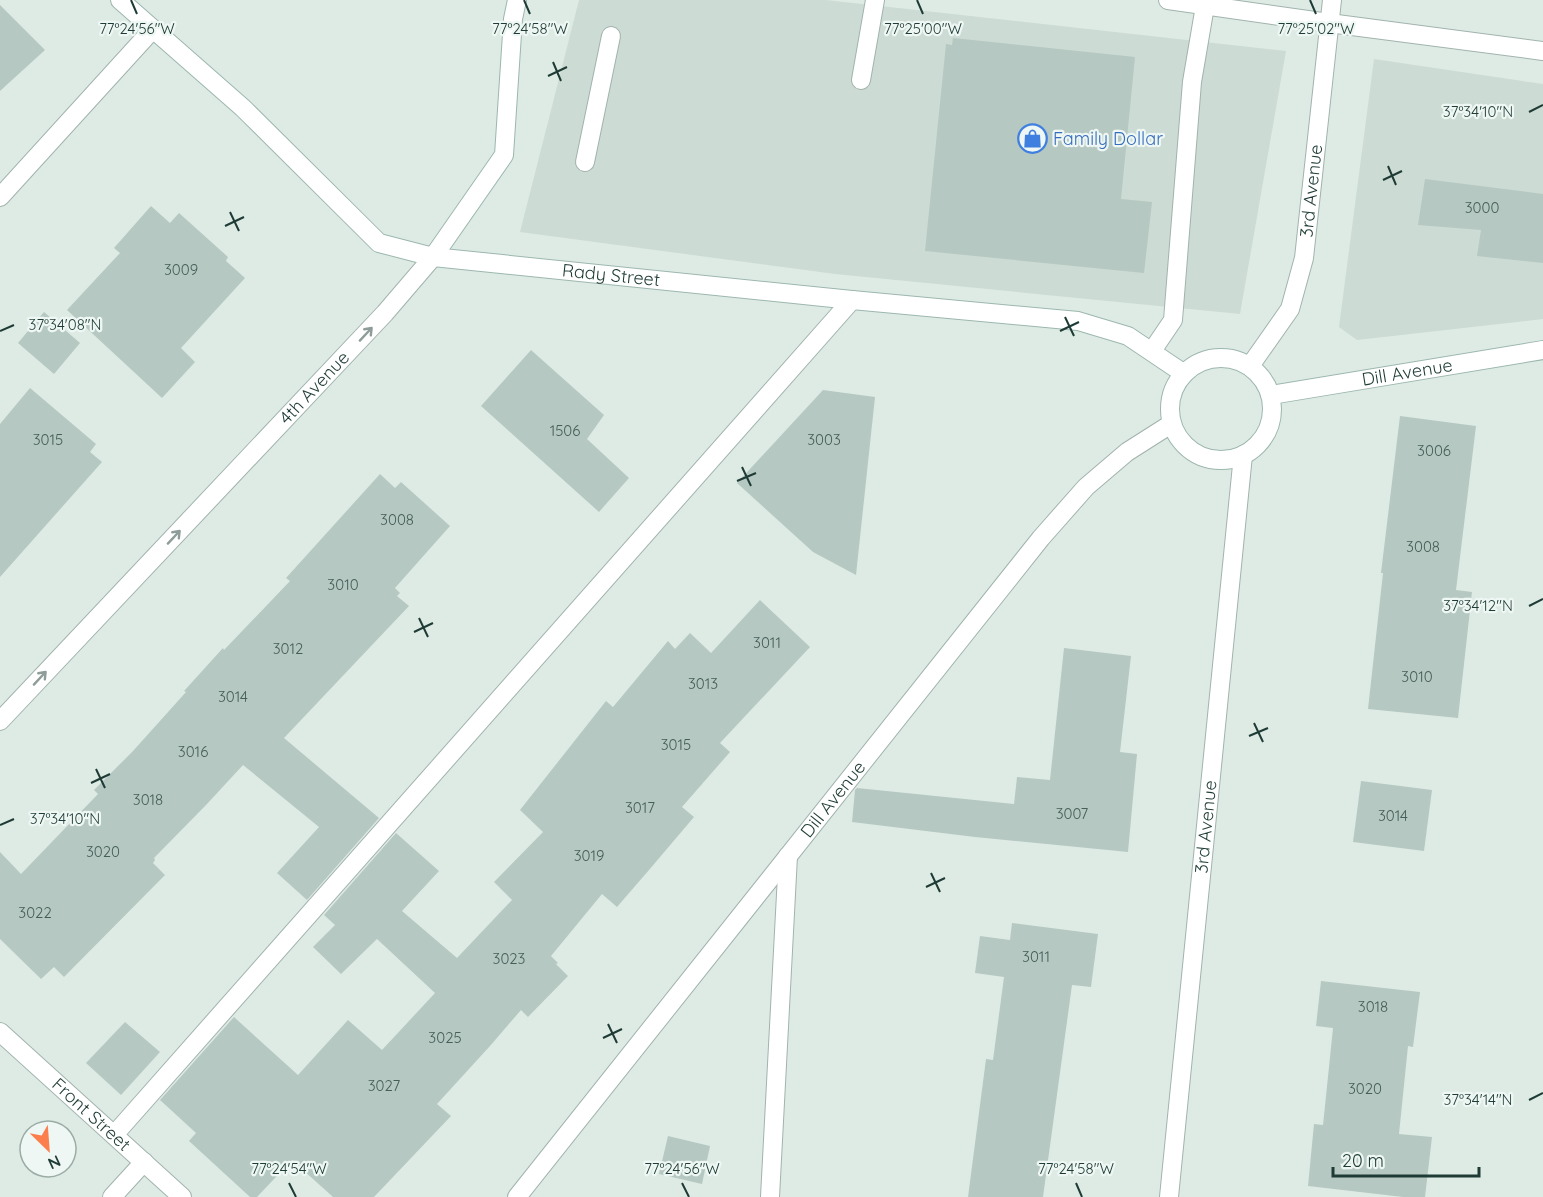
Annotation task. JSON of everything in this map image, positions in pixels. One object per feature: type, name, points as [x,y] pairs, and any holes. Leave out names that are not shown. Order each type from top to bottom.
[{"type":"street","name":"Rady Street","points":[[120,0],[243,108],[379,243],[433,257],[1078,321],[1128,336],[1183,373]]},
{"type":"street","name":"4th Avenue","points":[[0,721],[385,314],[433,257],[504,154],[513,19],[517,0]]},
{"type":"street","points":[[861,80],[875,0]]},
{"type":"street","points":[[1168,0],[1206,3],[1329,23],[1543,51]]},
{"type":"street","name":"3rd Avenue","points":[[1250,366],[1290,309],[1304,258],[1332,0]]},
{"type":"street","points":[[1152,351],[1173,320],[1192,82],[1206,3]]},
{"type":"street","points":[[0,198],[153,29]]},
{"type":"street","points":[[585,162],[611,36]]},
{"type":"street","points":[[114,1135],[852,300]]},
{"type":"street","name":"Dill Avenue","points":[[1271,394],[1543,350]]},
{"type":"street","points":[[1215,357],[1234,358],[1250,366],[1263,378],[1271,394],[1273,412],[1268,430],[1258,445],[1244,455],[1226,461],[1208,459],[1192,452],[1179,439],[1171,424],[1169,405],[1173,388],[1183,373],[1198,363],[1215,357]]},
{"type":"street","name":"Dill Avenue","points":[[517,1197],[1033,548],[1086,487],[1126,452],[1171,424]]},
{"type":"street","name":"3rd Avenue","points":[[1169,1197],[1244,455]]},
{"type":"street","points":[[770,1197],[788,856]]},
{"type":"street","name":"Front Street","points":[[0,1032],[182,1197]]},
{"type":"street","points":[[112,1197],[144,1162]]},
{"type":"shaded area","points":[[579,0],[826,0],[1286,51],[1240,314],[835,274],[520,232]]},
{"type":"shaded area","points":[[1374,59],[1543,84],[1543,319],[1357,340],[1339,327]]},
{"type":"building","points":[[0,5],[45,50],[0,91]]},
{"type":"building","name":"Family Dollar","points":[[953,38],[1135,57],[1121,199],[1152,202],[1144,273],[925,251],[946,44],[952,45]]},
{"type":"building","points":[[1425,179],[1543,194],[1543,263],[1477,256],[1481,230],[1418,225]]},
{"type":"building","points":[[151,206],[170,223],[179,213],[228,257],[226,261],[245,278],[181,348],[195,362],[162,398],[67,310],[120,253],[114,248]]},
{"type":"building","points":[[44,312],[80,343],[54,374],[18,343]]},
{"type":"building","points":[[531,350],[604,415],[587,439],[629,478],[599,512],[481,406]]},
{"type":"building","points":[[30,388],[96,444],[90,452],[102,462],[0,577],[0,424]]},
{"type":"building","points":[[823,390],[875,397],[856,575],[813,552],[737,483]]},
{"type":"building","points":[[1400,416],[1476,426],[1456,590],[1472,592],[1458,718],[1368,709],[1383,573],[1381,573]]},
{"type":"building","points":[[380,474],[395,488],[401,482],[450,526],[395,588],[400,593],[397,596],[409,606],[284,738],[379,818],[307,900],[277,873],[319,827],[243,765],[154,858],[153,863],[165,875],[64,977],[54,967],[41,979],[0,939],[0,852],[21,874],[98,794],[94,790],[133,751],[223,648],[224,650],[290,581],[286,578]]},
{"type":"building","points":[[760,600],[810,647],[720,743],[730,752],[682,807],[694,817],[617,907],[602,894],[551,956],[568,976],[528,1017],[521,1010],[437,1104],[451,1116],[374,1197],[333,1197],[292,1160],[257,1197],[250,1197],[189,1141],[196,1133],[160,1100],[234,1017],[298,1075],[348,1020],[382,1050],[435,993],[377,939],[341,974],[313,947],[335,925],[324,915],[396,833],[439,871],[402,911],[457,958],[512,900],[494,882],[543,832],[520,810],[606,701],[613,707],[668,641],[675,649],[690,633],[711,653]]},
{"type":"building","points":[[1064,648],[1131,656],[1120,752],[1137,754],[1128,852],[852,822],[857,788],[1014,804],[1017,777],[1050,780]]},
{"type":"building","points":[[1361,781],[1432,790],[1424,851],[1353,842]]},
{"type":"building","points":[[1012,923],[1098,934],[1091,987],[1072,985],[1043,1197],[968,1197],[986,1059],[993,1060],[1004,977],[975,973],[980,936],[1010,940]]},
{"type":"building","points":[[1321,981],[1420,992],[1413,1047],[1408,1046],[1399,1134],[1432,1137],[1425,1197],[1403,1197],[1308,1186],[1314,1124],[1323,1125],[1333,1028],[1316,1026]]},
{"type":"building","points":[[125,1022],[160,1052],[121,1095],[86,1063]]},
{"type":"building","points":[[668,1136],[710,1146],[702,1184],[659,1174]]},
{"type":"place","name":"Family Dollar","points":[[1032,139]]}]
